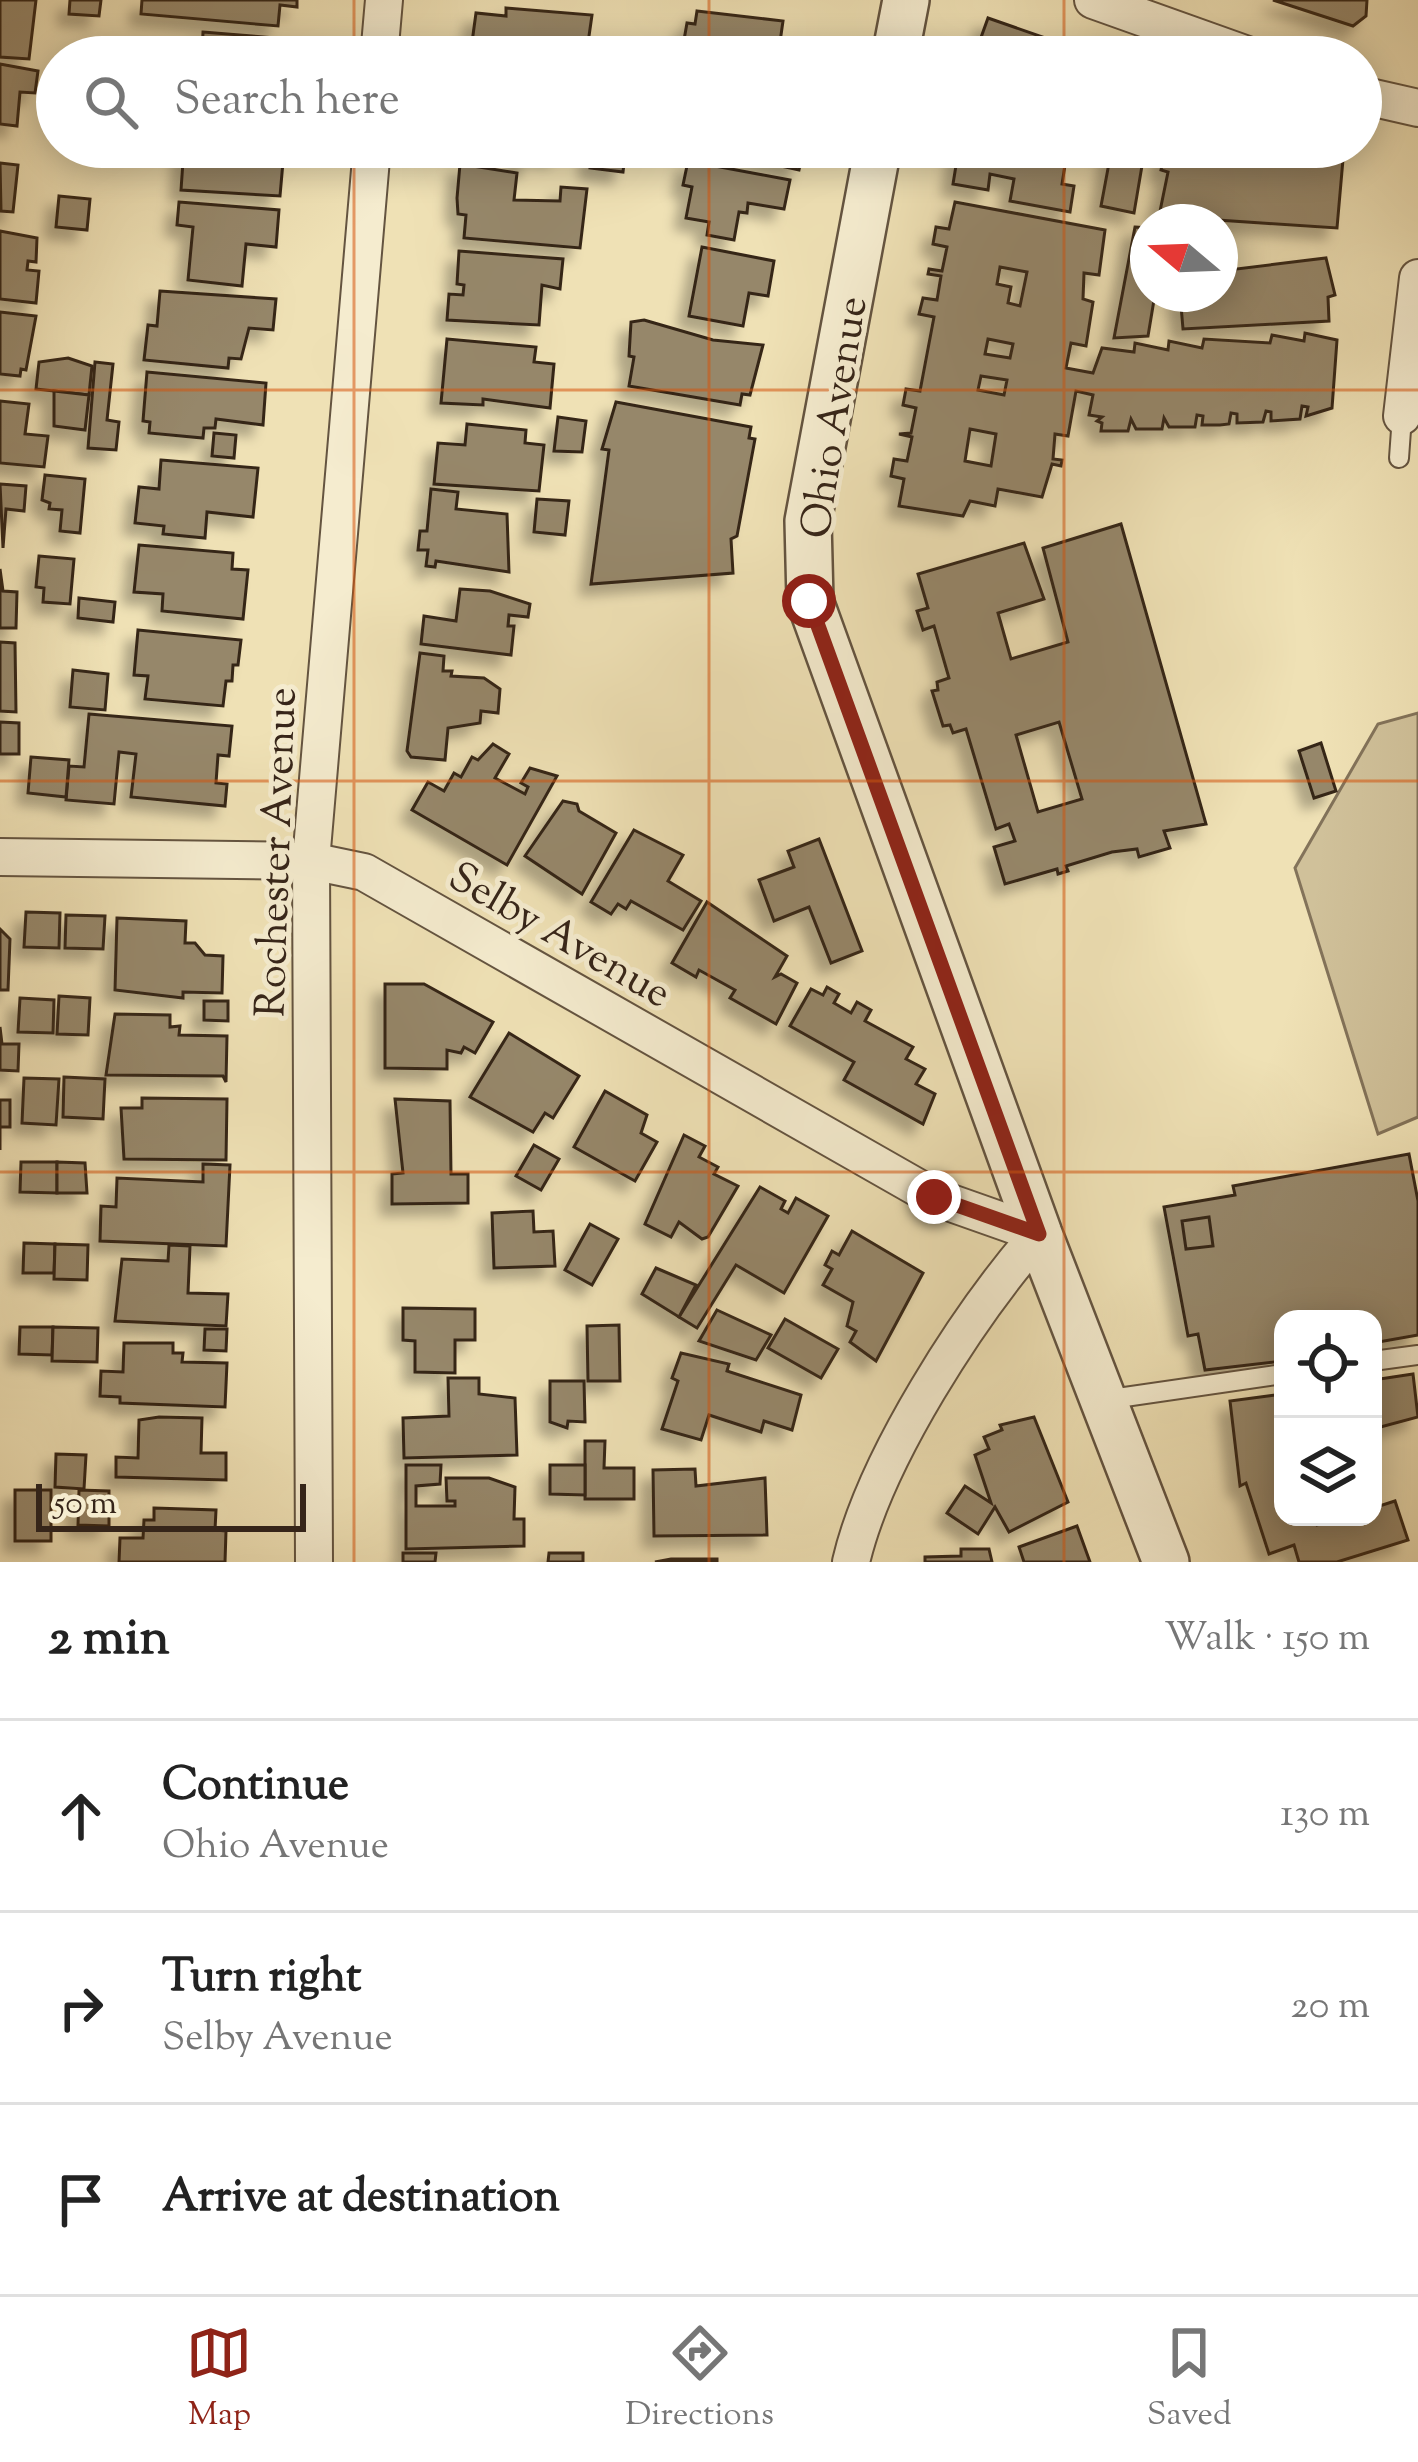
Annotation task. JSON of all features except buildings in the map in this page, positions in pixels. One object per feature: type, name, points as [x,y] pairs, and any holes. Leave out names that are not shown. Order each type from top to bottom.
[{"type":"street","points":[[381,36],[384,0]]},
{"type":"street","points":[[899,36],[906,0]]},
{"type":"street","points":[[1093,0],[1194,36]]},
{"type":"street","points":[[1382,100],[1418,108]]},
{"type":"street","name":"Rochester Avenue","points":[[314,1562],[311,862],[370,168]]},
{"type":"street","name":"Ohio Avenue","points":[[874,168],[808,521],[809,601],[1039,1234],[1166,1562]]},
{"type":"street","points":[[1402,416],[1418,278]]},
{"type":"street","name":"Selby Avenue","points":[[0,857],[311,862],[364,872],[934,1197],[1039,1234]]},
{"type":"street","points":[[851,1562],[862,1515],[976,1308],[1039,1234]]},
{"type":"lane","points":[[1399,458],[1402,416]]},
{"type":"lane","points":[[1382,1360],[1418,1354]]},
{"type":"lane","points":[[1103,1400],[1274,1375]]},
{"type":"shaded area","points":[[1418,713],[1418,1117],[1378,1134],[1295,868],[1378,724]]},
{"type":"route","points":[[809,601],[1039,1234],[934,1197]]}]
